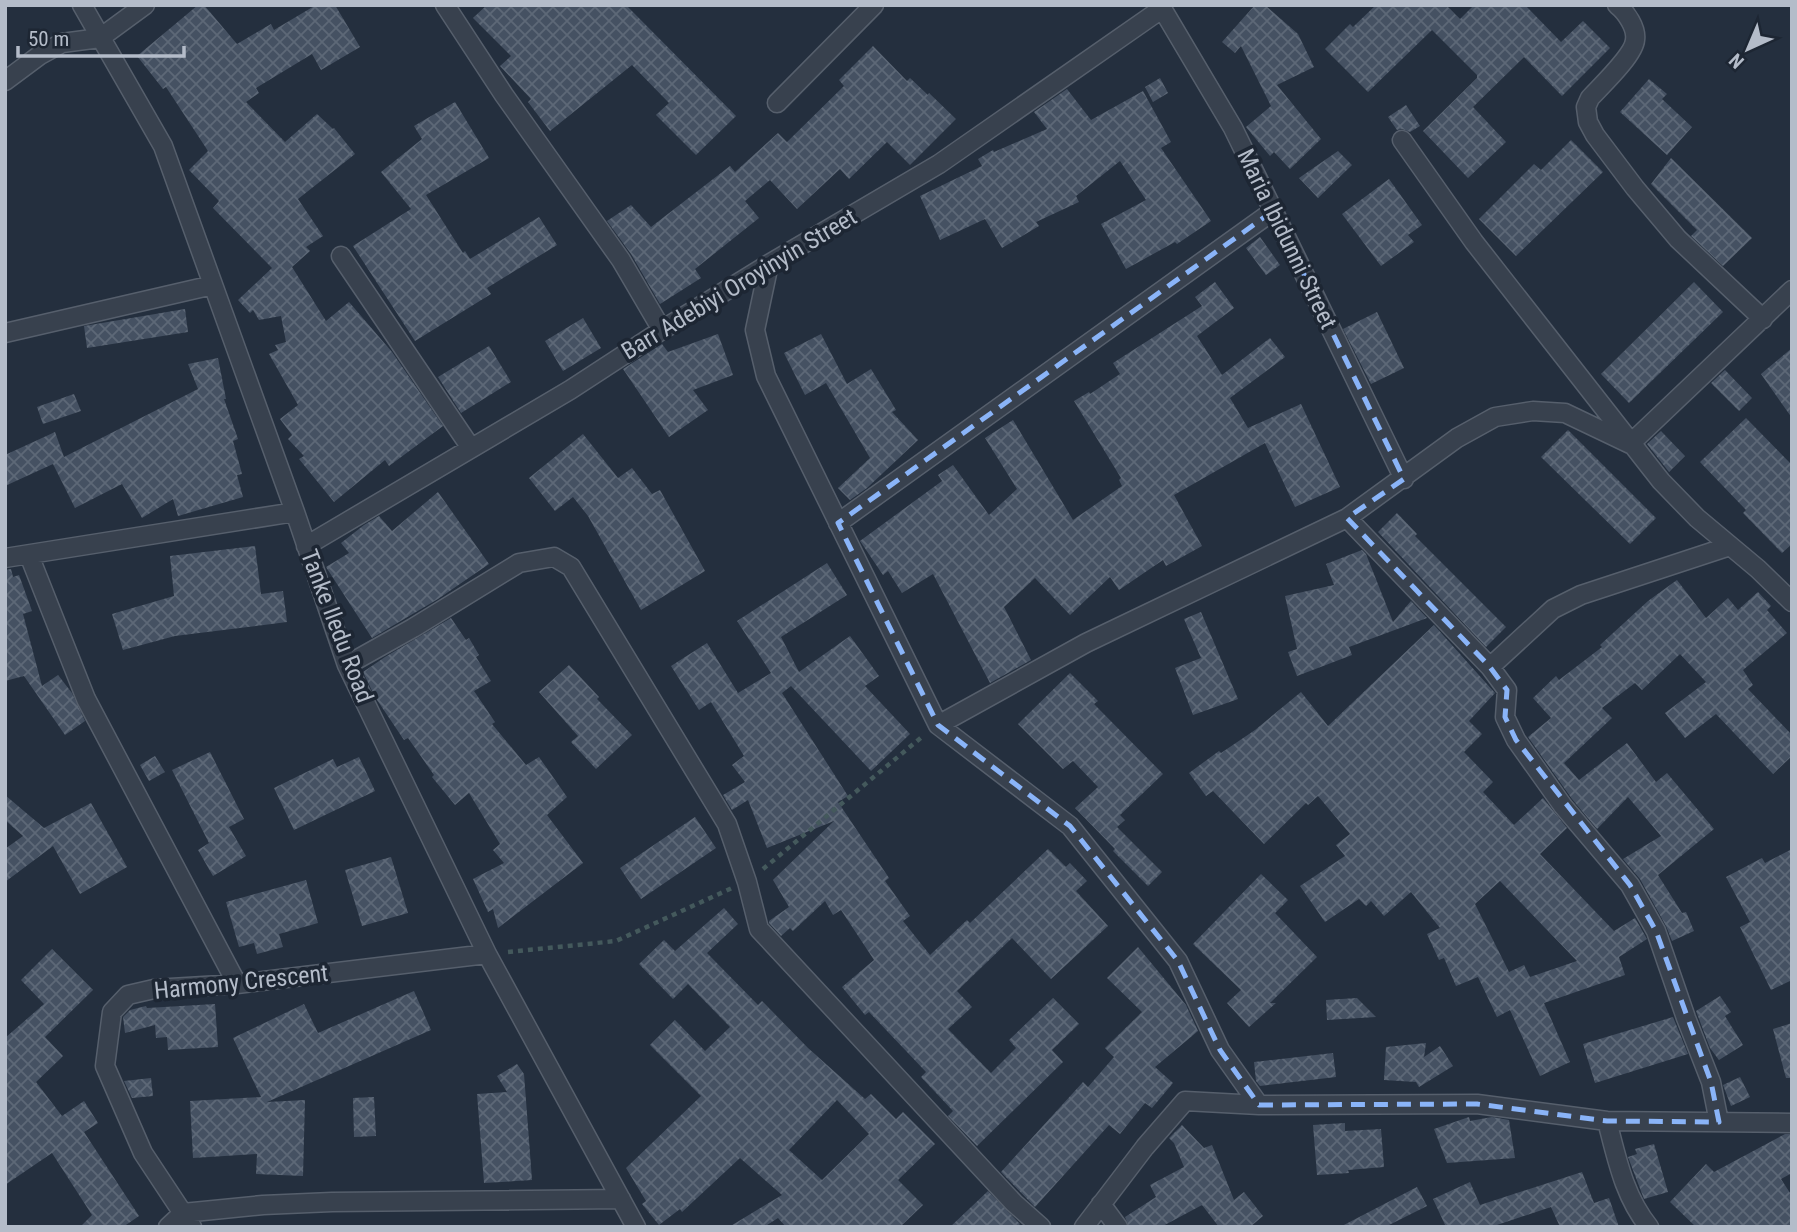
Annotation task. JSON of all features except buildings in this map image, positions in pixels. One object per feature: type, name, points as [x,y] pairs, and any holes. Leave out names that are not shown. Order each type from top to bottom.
[{"type":"street","name":"Tanke Iledu Road","points":[[82,5],[163,146],[295,512],[346,665],[488,954],[636,1227]]},
{"type":"street","points":[[5,81],[40,55],[62,43],[100,38],[145,5]]},
{"type":"street","points":[[445,5],[504,95],[621,260],[662,330]]},
{"type":"street","points":[[777,103],[874,5]]},
{"type":"street","points":[[1617,5],[1624,11],[1633,27],[1635,40],[1630,52],[1590,98],[1586,107],[1588,121],[1611,156],[1678,239],[1763,319]]},
{"type":"street","name":"Barr Adebiyi Oroyinyin Street","points":[[306,546],[570,390],[769,264],[939,164],[1161,7]]},
{"type":"street","name":"Maria Ibidunni Street","points":[[1161,7],[1233,128],[1404,479]]},
{"type":"street","points":[[1402,141],[1474,242],[1661,481],[1697,519],[1758,569],[1792,603]]},
{"type":"street","points":[[838,523],[1273,211]]},
{"type":"street","points":[[341,256],[471,448]]},
{"type":"street","points":[[769,264],[755,330],[766,376],[938,724],[1070,826],[1178,961],[1220,1050],[1259,1105]]},
{"type":"street","points":[[5,333],[213,285]]},
{"type":"street","points":[[1630,444],[1792,290]]},
{"type":"street","points":[[938,724],[1086,643],[1347,518],[1457,438],[1494,417],[1533,411],[1565,413],[1630,444]]},
{"type":"street","points":[[5,558],[295,512]]},
{"type":"street","points":[[1347,518],[1490,667],[1507,690],[1504,717],[1516,740],[1563,807],[1630,885],[1656,931],[1711,1082],[1720,1122]]},
{"type":"street","points":[[1490,667],[1553,609],[1572,599],[1730,546]]},
{"type":"street","points":[[29,555],[86,699],[237,984]]},
{"type":"street","points":[[346,665],[413,628],[519,563],[554,557],[571,567],[727,824],[747,882],[759,929],[1014,1203],[1041,1227]]},
{"type":"street","name":"Harmony Crescent","points":[[188,1220],[143,1153],[105,1066],[112,1012],[128,995],[154,989],[237,984],[488,954]]},
{"type":"street","points":[[1084,1227],[1145,1147],[1185,1101],[1259,1105],[1477,1104],[1607,1121],[1792,1122]]},
{"type":"street","points":[[1607,1121],[1625,1188],[1637,1213],[1649,1227]]},
{"type":"street","points":[[168,1227],[188,1220],[263,1205],[621,1199]]},
{"type":"street","points":[[1101,1204],[1118,1227]]},
{"type":"highlighted area","points":[[1273,211],[1404,479],[1347,518],[1490,667],[1507,690],[1505,717],[1516,740],[1630,885],[1656,931],[1711,1082],[1719,1122],[1607,1121],[1477,1104],[1259,1105],[1220,1050],[1178,961],[1070,826],[938,725],[838,523]]}]
